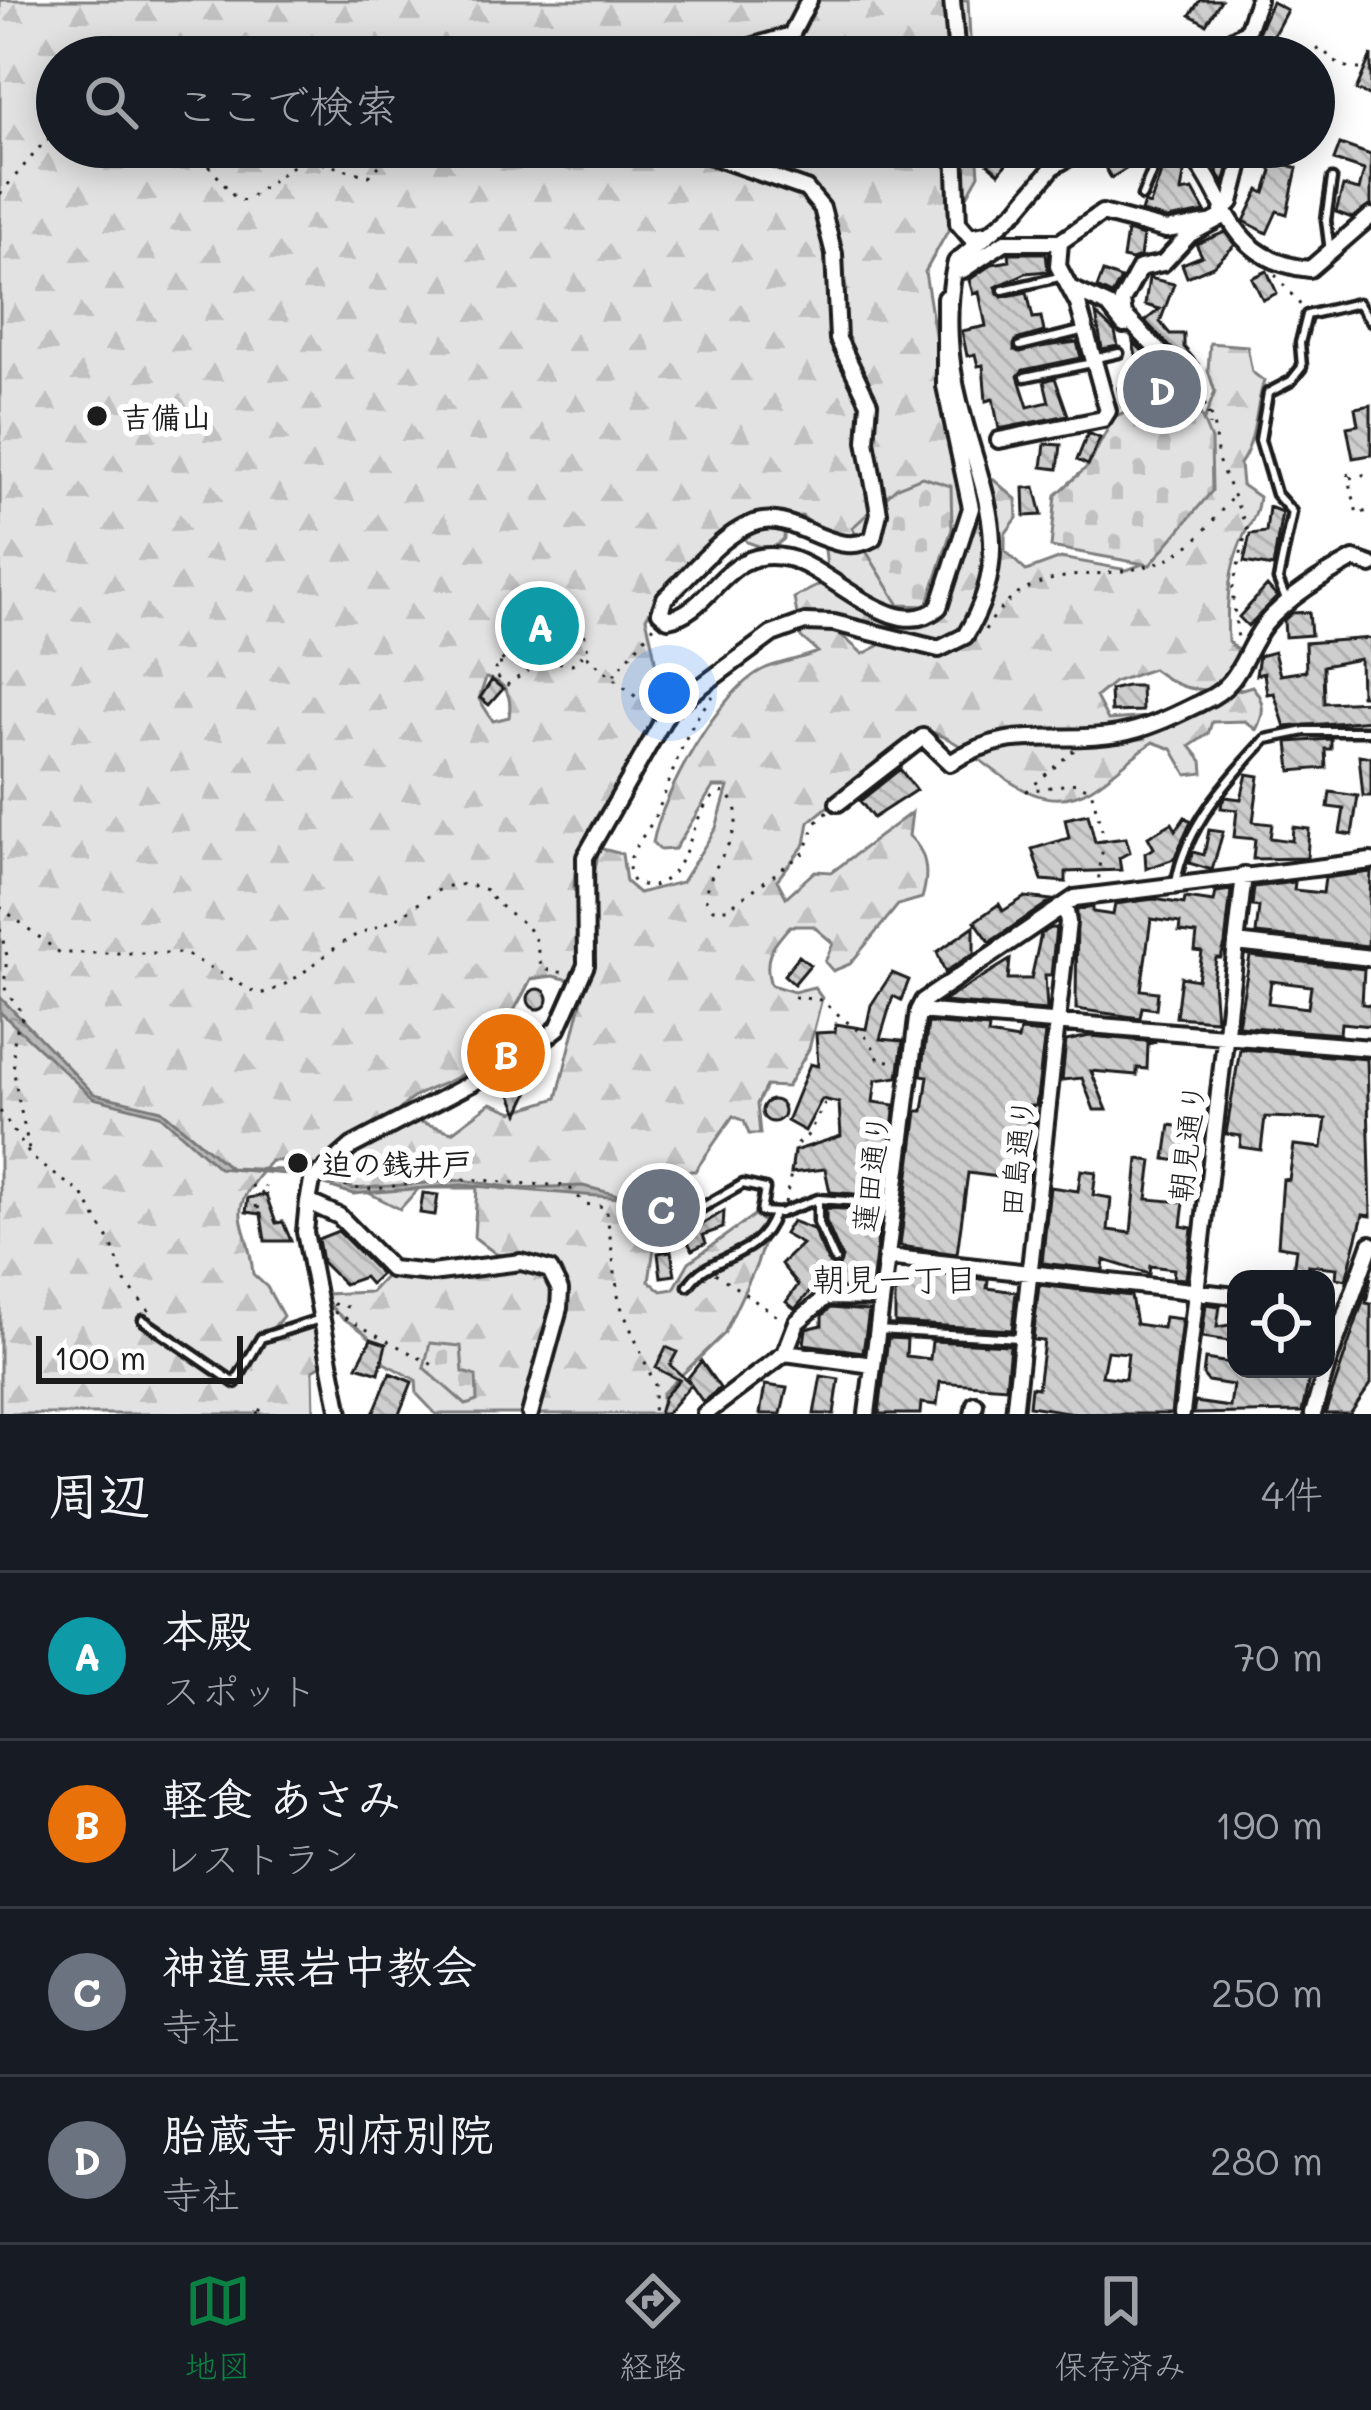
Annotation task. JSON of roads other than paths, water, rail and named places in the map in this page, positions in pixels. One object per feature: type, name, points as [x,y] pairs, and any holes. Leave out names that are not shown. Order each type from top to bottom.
[{"type":"street","points":[[788,36],[809,0]]},
{"type":"street","points":[[952,0],[955,36]]},
{"type":"street","points":[[1240,36],[1250,26],[1258,0]]},
{"type":"street","points":[[746,168],[806,189],[822,208],[834,254],[838,339],[868,403],[866,441],[879,522],[874,538],[857,544],[776,522],[754,524],[665,598],[662,616],[681,615],[727,572],[766,556],[808,565],[888,614],[921,617],[934,613],[958,561],[971,508],[944,373],[942,316],[954,271],[964,254],[996,231],[1052,168]]},
{"type":"street","points":[[956,168],[958,223],[970,237],[996,231]]},
{"type":"street","points":[[1197,168],[1243,240],[1272,262],[1310,269],[1371,217]]},
{"type":"street","points":[[1190,383],[1124,315],[1122,301],[1133,275],[1171,257],[1190,234],[1223,214],[1240,168]]},
{"type":"street","points":[[954,271],[1005,242],[1060,242],[1102,213],[1166,230],[1209,223]]},
{"type":"street","points":[[1000,440],[1108,416],[1067,282],[1060,242]]},
{"type":"street","points":[[1067,282],[1109,306],[1121,324],[1134,326]]},
{"type":"street","points":[[340,1414],[324,1314],[304,1232],[312,1181],[352,1146],[545,1042],[566,1012],[586,962],[585,857],[664,720],[703,684],[788,626],[816,620],[939,650],[965,636],[986,583],[994,524],[986,480],[958,399],[950,288]]},
{"type":"street","points":[[838,803],[923,737],[950,763],[978,744],[1011,737],[1136,730],[1223,691],[1239,676],[1267,622],[1287,604],[1354,559],[1371,565]]},
{"type":"street","points":[[1371,861],[1097,892],[1065,906],[923,1001],[918,1011],[1371,1048]]},
{"type":"street","name":"朝見通り","points":[[1182,1414],[1244,875]]},
{"type":"street","name":"田島通り","points":[[1014,1414],[1057,1023],[1065,906]]},
{"type":"street","points":[[1236,943],[1371,958]]},
{"type":"street","name":"蓮田通り","points":[[867,1414],[918,1011]]},
{"type":"street","points":[[308,1202],[339,1216],[391,1269],[430,1273],[521,1262],[550,1270],[560,1290],[559,1308],[530,1414]]},
{"type":"street","points":[[1335,1339],[1371,1244]]},
{"type":"street","points":[[886,1257],[1227,1295]]},
{"type":"street","points":[[705,1414],[784,1354],[795,1327],[826,1297],[881,1298]]},
{"type":"street","points":[[1335,1308],[1344,1309]]},
{"type":"street","points":[[784,1354],[873,1365]]},
{"type":"street","points":[[1313,1414],[1323,1378]]},
{"type":"lane","points":[[1142,196],[1153,168]]},
{"type":"lane","points":[[1330,256],[1326,220],[1332,179]]},
{"type":"lane","points":[[1004,290],[1067,282]]},
{"type":"lane","points":[[1287,604],[1278,580],[1292,512],[1276,494],[1259,434],[1268,393],[1291,381],[1302,367],[1300,343],[1307,315],[1358,303],[1371,321]]},
{"type":"lane","points":[[1021,346],[1085,330]]},
{"type":"lane","points":[[1025,377],[1119,353]]},
{"type":"lane","points":[[1176,883],[1181,852],[1235,770],[1256,756],[1266,739],[1305,731],[1371,731]]},
{"type":"lane","points":[[668,1227],[742,1184],[765,1189],[761,1212],[774,1214],[818,1199],[893,1204]]},
{"type":"lane","points":[[818,1199],[818,1223],[835,1260]]},
{"type":"lane","points":[[688,1286],[710,1267],[744,1253],[767,1231],[774,1214]]},
{"type":"lane","points":[[142,1319],[235,1383],[261,1338],[324,1314]]},
{"type":"lane","points":[[877,1330],[1023,1338]]},
{"type":"water","points":[[0,997],[94,1094],[161,1110],[230,1168],[310,1171],[308,1176],[219,1168],[160,1115],[93,1098],[0,1012]]},
{"type":"water","points":[[324,1177],[353,1189],[462,1180],[516,1188],[583,1186],[634,1199],[461,1185],[353,1194],[322,1184]]},
{"type":"place","name":"胎蔵寺 別府別院","points":[[1162,389]]},
{"type":"place","name":"吉備山","points":[[97,416]]},
{"type":"place","name":"本殿","points":[[540,626]]},
{"type":"place","name":"軽食 あさみ","points":[[506,1053]]},
{"type":"place","name":"迫の銭井戸","points":[[298,1163]]},
{"type":"place","name":"神道黒岩中教会","points":[[661,1208]]},
{"type":"district","name":"朝見一丁目","points":[[895,1277]]}]
